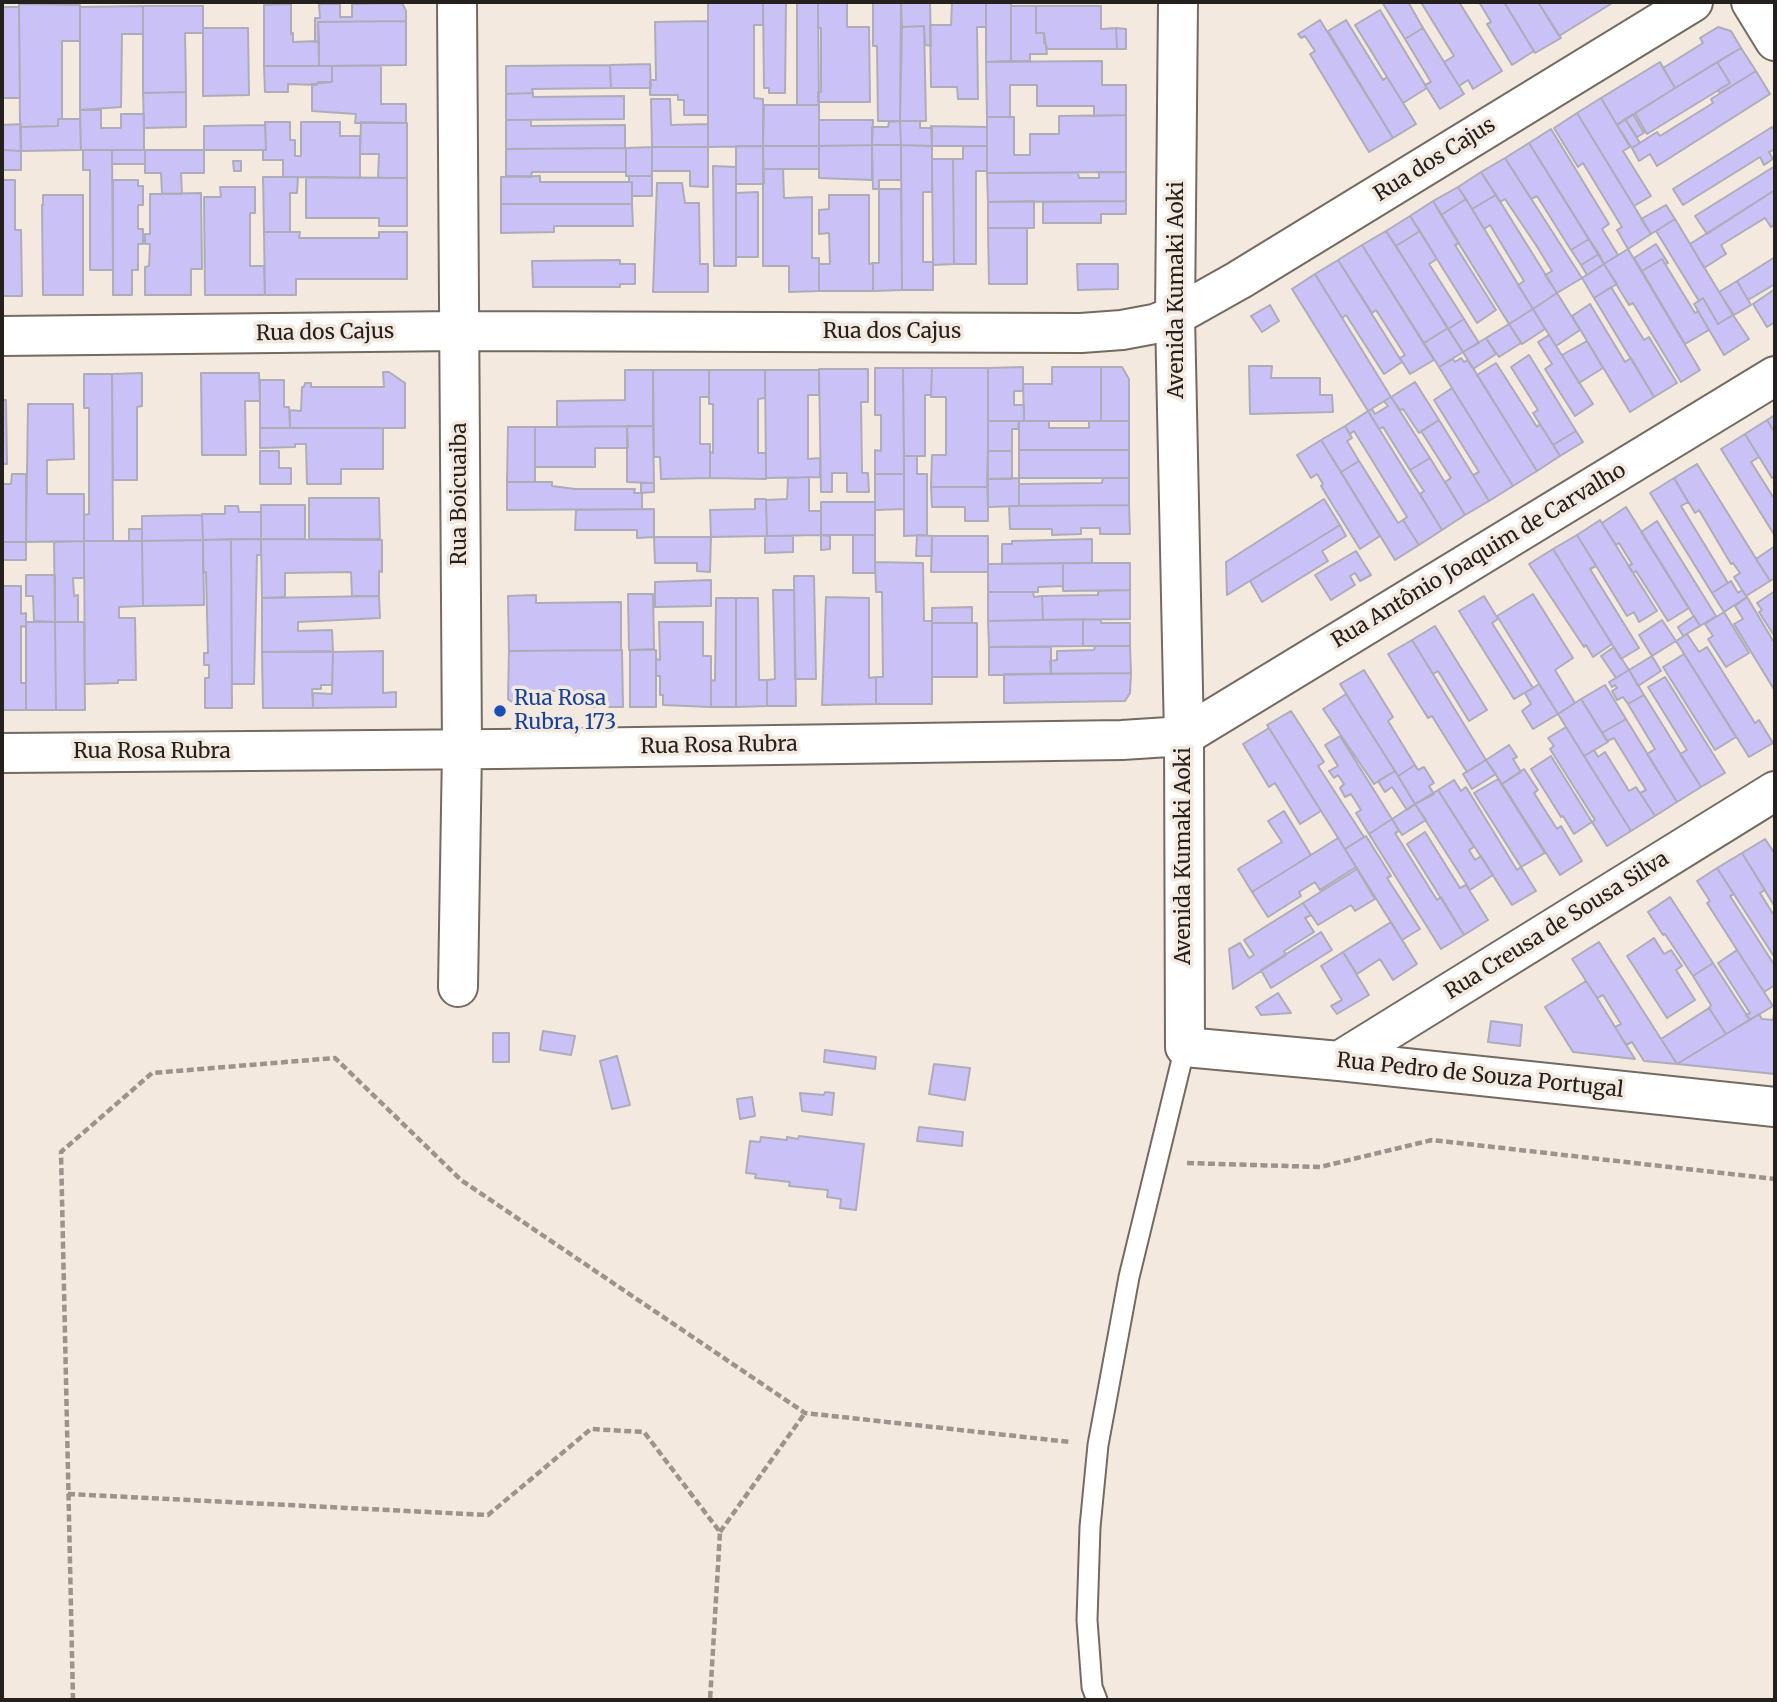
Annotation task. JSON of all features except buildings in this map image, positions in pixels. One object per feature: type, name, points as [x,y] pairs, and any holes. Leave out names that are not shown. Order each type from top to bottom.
[{"type":"street","name":"Rua Boicuaiba","points":[[457,2],[462,750],[458,987]]},
{"type":"street","name":"Avenida Kumaki Aoki","points":[[1178,2],[1175,316],[1184,736],[1185,1047]]},
{"type":"street","name":"Rua dos Cajus","points":[[2,336],[459,331],[1081,333],[1154,324],[1175,316],[1250,273],[1693,2]]},
{"type":"street","points":[[1751,2],[1775,41]]},
{"type":"street","name":"Rua Antônio Joaquim de Carvalho","points":[[1184,736],[1775,376]]},
{"type":"street","name":"Rua Rosa Rubra","points":[[2,753],[1108,741],[1184,736]]},
{"type":"street","name":"Rua Creusa de Sousa Silva","points":[[1339,1061],[1775,791]]},
{"type":"street","name":"Rua Pedro de Souza Portugal","points":[[1185,1047],[1775,1107]]},
{"type":"lane","name":"Avenida Kumaki Aoki","points":[[1097,1700],[1092,1687],[1087,1620],[1090,1527],[1098,1445],[1129,1277],[1185,1047]]},
{"type":"path","points":[[73,1700],[61,1152],[152,1073],[335,1058],[461,1180],[805,1413],[1098,1445]]},
{"type":"path","points":[[1158,1162],[1320,1167],[1432,1140],[1775,1180]]},
{"type":"path","points":[[710,1700],[720,1532],[805,1413]]},
{"type":"path","points":[[68,1494],[488,1515],[591,1429],[644,1432],[720,1532]]},
{"type":"place","name":"Rua Rosa Rubra, 173","points":[[500,711]]}]
